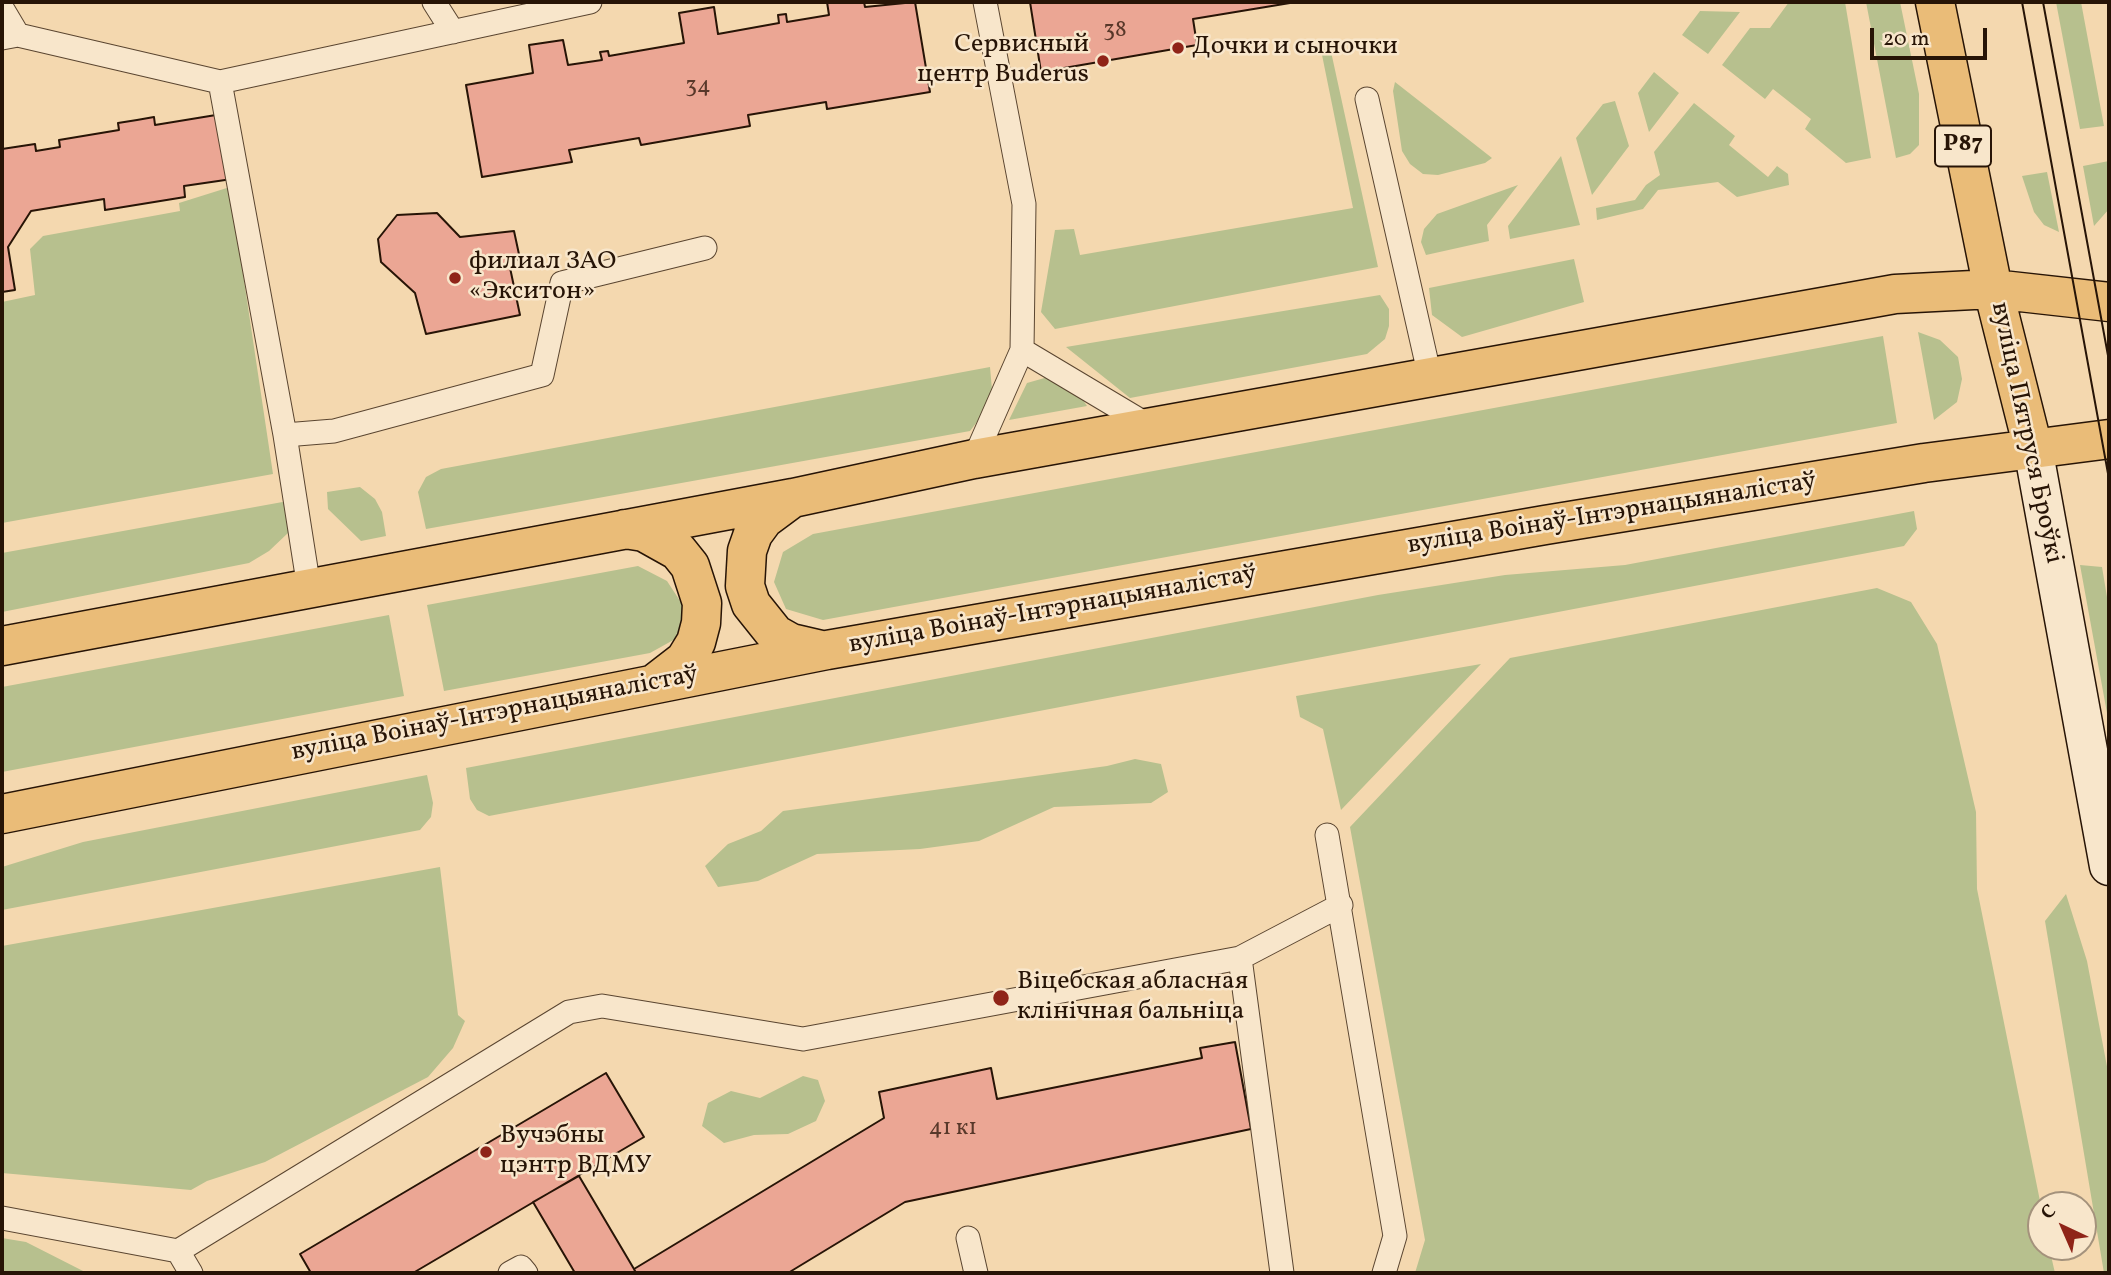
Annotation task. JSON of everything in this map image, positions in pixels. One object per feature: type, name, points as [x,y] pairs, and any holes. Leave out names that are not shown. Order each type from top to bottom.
[{"type":"main road","name":"вуліца Пятруся Броўкі","points":[[1935,2],[1993,289],[2033,448],[2109,866]]},
{"type":"main road","points":[[2,646],[793,498],[974,459],[1895,294],[1993,289],[2109,302]]},
{"type":"main road","name":"вуліца Воінаў-Інтэрнацыяналістаў","points":[[2,814],[827,650],[1559,523],[2033,448],[2109,439]]},
{"type":"main road","points":[[793,498],[770,513],[753,534],[747,551],[745,586],[751,604],[775,634],[800,646],[827,650]]},
{"type":"main road","points":[[625,529],[644,532],[678,551],[690,566],[701,594],[701,623],[696,642],[685,660],[654,684]]},
{"type":"lane","points":[[434,2],[453,32]]},
{"type":"lane","points":[[2,8],[10,37],[220,82],[590,2]]},
{"type":"lane","points":[[974,459],[1022,350],[1024,204],[985,2]]},
{"type":"lane","points":[[220,82],[285,435],[309,587]]},
{"type":"lane","points":[[1367,99],[1430,377]]},
{"type":"lane","points":[[285,435],[334,431],[542,375],[562,283],[705,248]]},
{"type":"lane","points":[[1022,350],[1153,428]]},
{"type":"lane","points":[[1327,835],[1395,1236],[1384,1273]]},
{"type":"lane","points":[[2,1219],[178,1251],[569,1012],[601,1006],[803,1039],[1240,958],[1341,905]]},
{"type":"lane","points":[[1240,958],[1282,1273]]},
{"type":"lane","points":[[968,1238],[976,1273]]},
{"type":"lane","points":[[178,1251],[191,1273]]},
{"type":"lane","points":[[510,1273],[521,1266],[526,1273]]},
{"type":"green space","points":[[1789,2],[1845,2],[1871,158],[1846,163],[1805,129],[1811,119],[1773,89],[1765,99],[1722,65],[1750,28],[1770,28]]},
{"type":"green space","points":[[1866,2],[1900,2],[1919,94],[1919,145],[1910,154],[1896,158]]},
{"type":"green space","points":[[2056,2],[2081,2],[2104,126],[2080,129]]},
{"type":"green space","points":[[1700,11],[1740,12],[1708,54],[1682,35]]},
{"type":"green space","points":[[1330,47],[1378,267],[1055,329],[1041,312],[1055,230],[1074,229],[1080,255],[1353,208],[1321,50]]},
{"type":"green space","points":[[1654,72],[1679,93],[1649,132],[1638,93]]},
{"type":"green space","points":[[1395,82],[1492,158],[1485,163],[1438,175],[1423,174],[1410,164],[1402,151],[1393,91]]},
{"type":"green space","points":[[1615,101],[1629,146],[1592,195],[1576,138],[1603,104]]},
{"type":"green space","points":[[1694,103],[1735,136],[1729,145],[1768,177],[1777,166],[1788,174],[1789,185],[1737,197],[1718,182],[1658,190],[1643,209],[1597,220],[1596,208],[1635,200],[1646,185],[1660,175],[1654,152]]},
{"type":"green space","points":[[1561,156],[1580,225],[1510,239],[1508,226]]},
{"type":"green space","points":[[2109,161],[2109,209],[2094,226],[2083,166]]},
{"type":"green space","points":[[2047,172],[2059,232],[2044,225],[2034,212],[2022,176]]},
{"type":"green space","points":[[1518,185],[1487,225],[1489,241],[1426,255],[1421,242],[1424,229],[1437,214]]},
{"type":"green space","points":[[230,187],[273,474],[2,523],[2,302],[35,295],[30,249],[43,236],[180,211],[179,203]]},
{"type":"green space","points":[[1574,259],[1584,302],[1462,337],[1432,315],[1429,288]]},
{"type":"green space","points":[[1380,295],[1389,309],[1389,326],[1385,339],[1367,354],[1130,398],[1066,347]]},
{"type":"green space","points":[[1918,332],[1940,340],[1958,357],[1962,379],[1957,402],[1934,420]]},
{"type":"green space","points":[[1883,336],[1897,423],[823,620],[786,609],[774,582],[783,552],[813,534]]},
{"type":"green space","points":[[990,367],[993,401],[970,431],[426,529],[418,492],[426,477],[441,469]]},
{"type":"green space","points":[[1055,375],[1075,388],[1087,406],[1009,420],[1027,383]]},
{"type":"green space","points":[[360,487],[375,499],[382,512],[386,536],[361,541],[328,509],[327,492]]},
{"type":"green space","points":[[288,501],[291,515],[288,533],[269,551],[249,563],[2,612],[2,553]]},
{"type":"green space","points":[[1914,511],[1917,529],[1904,546],[489,816],[477,810],[470,799],[466,768],[1378,595],[1505,575],[1625,565]]},
{"type":"green space","points":[[2080,565],[2102,567],[2109,609],[2109,724]]},
{"type":"green space","points":[[638,566],[667,581],[684,607],[677,638],[650,653],[444,691],[427,605]]},
{"type":"green space","points":[[1877,588],[1911,602],[1937,644],[1976,812],[1977,889],[2038,1191],[2027,1191],[2027,1261],[2052,1261],[2055,1273],[1415,1273],[1425,1240],[1350,827],[1510,658]]},
{"type":"green space","points":[[389,615],[404,696],[2,772],[2,687]]},
{"type":"green space","points":[[1481,664],[1341,810],[1323,729],[1300,717],[1296,696]]},
{"type":"green space","points":[[1135,759],[1161,764],[1168,792],[1151,803],[1054,807],[979,841],[920,849],[817,854],[758,881],[718,887],[705,866],[728,844],[761,831],[783,811],[1107,766]]},
{"type":"green space","points":[[427,775],[433,803],[431,817],[420,830],[2,910],[2,867],[83,842]]},
{"type":"green space","points":[[440,867],[458,1015],[465,1021],[453,1048],[428,1077],[265,1162],[207,1181],[191,1190],[2,1173],[2,946]]},
{"type":"green space","points":[[2066,894],[2087,961],[2109,1077],[2109,1273],[2104,1273],[2097,1231],[2097,1191],[2090,1191],[2045,921]]},
{"type":"green space","points":[[803,1076],[818,1080],[825,1101],[816,1121],[788,1134],[754,1135],[724,1143],[702,1126],[708,1103],[731,1091],[760,1098]]},
{"type":"green space","points":[[2,1238],[26,1242],[87,1273],[2,1273]]},
{"type":"building","points":[[827,2],[864,2],[865,7],[915,2],[930,92],[827,109],[826,102],[748,115],[750,126],[641,145],[639,138],[569,150],[572,162],[482,177],[466,85],[533,73],[529,45],[563,40],[568,65],[602,60],[600,52],[608,51],[609,56],[684,43],[679,13],[714,7],[718,34],[779,23],[778,15],[786,14],[787,22],[829,15]]},
{"type":"building","points":[[1030,2],[1296,2],[1193,19],[1197,45],[1041,72]]},
{"type":"building","points":[[222,114],[232,179],[184,186],[185,197],[105,210],[104,199],[31,211],[8,247],[15,290],[2,292],[2,149],[35,144],[36,151],[60,147],[59,140],[119,130],[118,123],[154,117],[155,125]]},
{"type":"building","name":"филиал ЗАО «Экситон»","points":[[437,213],[460,237],[514,231],[520,259],[509,263],[520,315],[426,334],[415,293],[381,262],[378,239],[397,215]]},
{"type":"building","points":[[1235,1042],[1251,1129],[905,1202],[788,1273],[636,1273],[634,1269],[884,1118],[879,1092],[991,1068],[997,1099],[1202,1058],[1200,1048]]},
{"type":"building","points":[[606,1073],[644,1137],[413,1273],[311,1273],[300,1254]]},
{"type":"building","points":[[579,1176],[636,1273],[575,1273],[533,1202]]},
{"type":"tram line","points":[[2022,2],[2109,479]]},
{"type":"tram line","points":[[2043,2],[2109,361]]},
{"type":"place","name":"Дочки и сыночки","points":[[1178,48]]},
{"type":"place","name":"Сервисный центр Buderus","points":[[1103,61]]},
{"type":"place","name":"филиал ЗАО «Экситон»","points":[[455,278]]},
{"type":"place","name":"Віцебская абласная клінічная бальніца","points":[[1001,998]]},
{"type":"place","name":"Вучэбны цэнтр ВДМУ","points":[[486,1152]]}]
